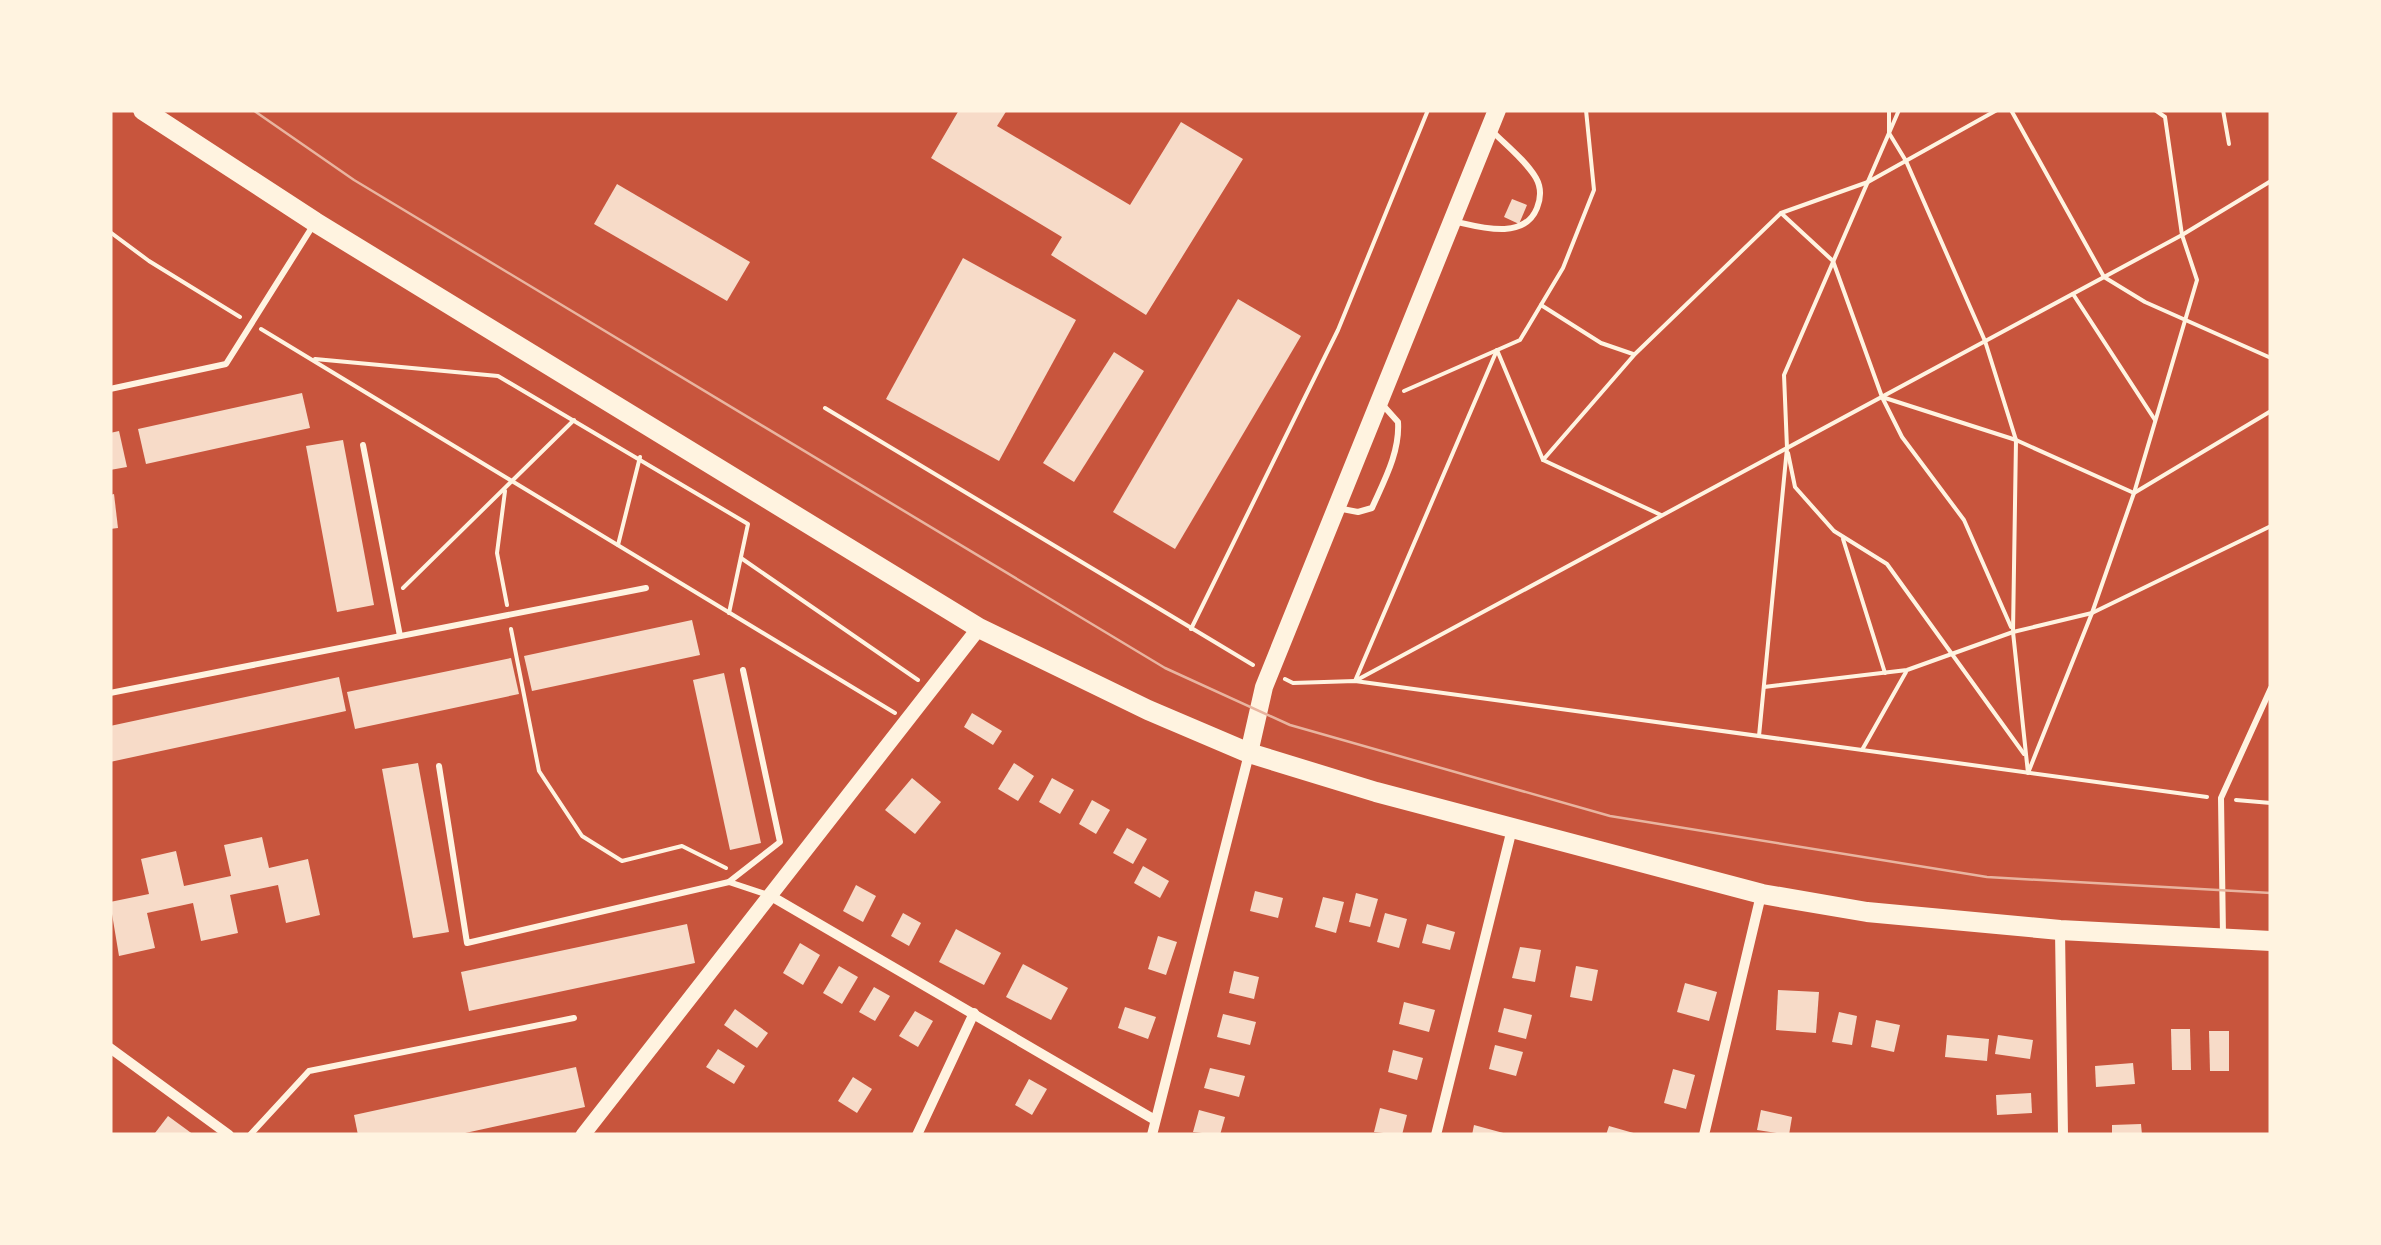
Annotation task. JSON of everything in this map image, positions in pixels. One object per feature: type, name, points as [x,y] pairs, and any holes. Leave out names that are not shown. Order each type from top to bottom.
[{"type":"main road","points":[[143,110],[315,222],[979,628],[1148,710],[1249,753],[1512,829],[1762,894],[1867,912],[2060,930],[2271,940]]},
{"type":"main road","points":[[1249,753],[1264,686],[1497,110]]},
{"type":"street","points":[[590,1133],[979,628]]},
{"type":"street","points":[[1152,1135],[1249,753]]},
{"type":"street","points":[[1436,1135],[1512,829]]},
{"type":"street","points":[[1704,1135],[1762,894]]},
{"type":"street","points":[[771,896],[1155,1120]]},
{"type":"street","points":[[2060,930],[2063,1135]]},
{"type":"street","points":[[917,1135],[974,1014]]},
{"type":"street","points":[[110,1048],[230,1135]]},
{"type":"lane","points":[[1452,221],[1510,229],[1528,221],[1539,204],[1539,184],[1534,175],[1490,129]]},
{"type":"lane","points":[[110,388],[226,364],[315,222]]},
{"type":"lane","points":[[1336,508],[1358,512],[1372,508],[1383,482],[1399,440],[1398,422],[1379,401]]},
{"type":"lane","points":[[363,445],[400,636]]},
{"type":"lane","points":[[110,694],[646,588]]},
{"type":"lane","points":[[439,766],[467,942],[728,882],[780,842],[743,670]]},
{"type":"lane","points":[[2223,938],[2222,798],[2271,688]]},
{"type":"lane","points":[[728,882],[771,896]]},
{"type":"lane","points":[[250,1135],[309,1072],[574,1018]]},
{"type":"path","points":[[825,408],[1191,629],[1338,330],[1428,110]]},
{"type":"path","points":[[1379,401],[1520,340],[1563,268],[1594,190],[1586,110]]},
{"type":"path","points":[[1889,110],[1889,133],[1906,160],[1984,341],[2016,440],[2013,632],[2028,773]]},
{"type":"path","points":[[1759,736],[1787,448],[1784,375],[1899,110]]},
{"type":"path","points":[[1543,460],[1636,354],[1781,213],[1868,182],[1997,110]]},
{"type":"path","points":[[2011,110],[2104,277],[2145,302],[2271,358]]},
{"type":"path","points":[[2028,773],[2092,613],[2134,492],[2197,280],[2182,235],[2165,117],[2158,110]]},
{"type":"path","points":[[2223,110],[2228,144]]},
{"type":"path","points":[[1355,681],[2182,235],[2271,181]]},
{"type":"path","points":[[1781,213],[1833,261],[1882,396],[1902,437],[1964,520],[2013,632]]},
{"type":"path","points":[[110,232],[149,261],[907,721]]},
{"type":"path","points":[[2073,294],[2156,421]]},
{"type":"path","points":[[1541,305],[1601,343],[1636,354]]},
{"type":"path","points":[[1497,350],[1543,460],[1662,516]]},
{"type":"path","points":[[1355,681],[1497,350]]},
{"type":"path","points":[[310,359],[498,376],[640,458],[748,524],[728,612]]},
{"type":"path","points":[[1882,396],[2016,440],[2134,492]]},
{"type":"path","points":[[2134,492],[2271,412]]},
{"type":"path","points":[[392,598],[574,420]]},
{"type":"path","points":[[1787,448],[1795,486],[1842,536],[1887,564],[2026,757]]},
{"type":"path","points":[[618,546],[640,458]]},
{"type":"path","points":[[505,491],[497,553],[539,771],[582,836],[622,861],[682,846],[738,874]]},
{"type":"path","points":[[1764,687],[1907,670],[2013,632],[2092,613],[2271,526]]},
{"type":"path","points":[[1842,536],[1885,673]]},
{"type":"path","points":[[742,558],[932,690]]},
{"type":"path","points":[[1862,750],[1907,670]]},
{"type":"path","points":[[1355,681],[2271,803]]},
{"type":"building","points":[[959,110],[1007,110],[997,126],[1130,205],[1181,122],[1243,159],[1146,315],[1051,255],[1062,237],[931,158]]},
{"type":"building","points":[[617,184],[750,262],[727,301],[594,224]]},
{"type":"building","points":[[1512,199],[1527,205],[1519,224],[1504,217]]},
{"type":"building","points":[[963,258],[1076,320],[999,461],[886,399]]},
{"type":"building","points":[[1238,299],[1301,336],[1175,549],[1113,512]]},
{"type":"building","points":[[1114,352],[1144,371],[1074,482],[1043,463]]},
{"type":"building","points":[[302,393],[310,428],[146,464],[138,429]]},
{"type":"building","points":[[119,431],[127,467],[110,470],[110,433]]},
{"type":"building","points":[[343,440],[374,605],[337,612],[306,446]]},
{"type":"building","points":[[114,494],[118,528],[110,529],[110,495]]},
{"type":"building","points":[[692,620],[700,655],[532,691],[524,656]]},
{"type":"building","points":[[511,658],[519,694],[355,729],[347,692]]},
{"type":"building","points":[[724,673],[761,843],[730,850],[693,680]]},
{"type":"building","points":[[339,677],[346,711],[110,762],[110,726]]},
{"type":"building","points":[[972,713],[1002,731],[993,745],[964,727]]},
{"type":"building","points":[[418,763],[449,932],[413,938],[382,769]]},
{"type":"building","points":[[1014,763],[1034,776],[1018,801],[998,789]]},
{"type":"building","points":[[912,778],[941,802],[915,834],[885,810]]},
{"type":"building","points":[[1052,778],[1074,790],[1060,814],[1039,802]]},
{"type":"building","points":[[1092,800],[1110,810],[1096,834],[1079,824]]},
{"type":"building","points":[[1127,828],[1147,839],[1133,864],[1113,853]]},
{"type":"building","points":[[262,837],[269,868],[308,859],[320,915],[286,923],[278,885],[230,895],[238,933],[201,941],[193,903],[147,913],[155,948],[119,956],[110,902],[149,894],[141,859],[176,851],[184,886],[231,876],[224,845]]},
{"type":"building","points":[[1143,866],[1169,881],[1160,898],[1134,883]]},
{"type":"building","points":[[856,885],[876,896],[863,922],[843,911]]},
{"type":"building","points":[[1255,891],[1283,898],[1278,918],[1250,911]]},
{"type":"building","points":[[1356,893],[1378,899],[1370,927],[1349,922]]},
{"type":"building","points":[[1323,897],[1344,902],[1336,933],[1315,927]]},
{"type":"building","points":[[903,913],[921,923],[909,946],[891,936]]},
{"type":"building","points":[[1385,913],[1407,919],[1399,948],[1377,942]]},
{"type":"building","points":[[687,924],[695,963],[469,1011],[461,972]]},
{"type":"building","points":[[1427,924],[1455,932],[1450,950],[1422,943]]},
{"type":"building","points":[[956,929],[1001,953],[984,985],[939,962]]},
{"type":"building","points":[[1158,936],[1177,942],[1166,975],[1148,969]]},
{"type":"building","points":[[800,943],[820,955],[803,985],[783,973]]},
{"type":"building","points":[[1520,947],[1541,950],[1535,982],[1512,978]]},
{"type":"building","points":[[1023,964],[1068,988],[1051,1020],[1006,997]]},
{"type":"building","points":[[839,966],[858,977],[842,1004],[823,993]]},
{"type":"building","points":[[1576,966],[1598,970],[1592,1001],[1570,997]]},
{"type":"building","points":[[1234,971],[1259,977],[1254,999],[1229,993]]},
{"type":"building","points":[[1685,983],[1717,992],[1709,1021],[1677,1012]]},
{"type":"building","points":[[874,987],[890,996],[875,1021],[859,1012]]},
{"type":"building","points":[[1778,990],[1819,992],[1816,1033],[1776,1030]]},
{"type":"building","points":[[1404,1002],[1435,1010],[1429,1032],[1399,1024]]},
{"type":"building","points":[[1125,1007],[1156,1017],[1148,1039],[1118,1028]]},
{"type":"building","points":[[1504,1008],[1532,1015],[1526,1039],[1498,1032]]},
{"type":"building","points":[[735,1009],[768,1033],[757,1048],[724,1025]]},
{"type":"building","points":[[915,1011],[933,1021],[918,1047],[899,1036]]},
{"type":"building","points":[[1839,1012],[1857,1016],[1852,1045],[1832,1042]]},
{"type":"building","points":[[1223,1014],[1256,1022],[1250,1045],[1217,1037]]},
{"type":"building","points":[[1876,1020],[1900,1025],[1894,1052],[1871,1047]]},
{"type":"building","points":[[2171,1029],[2190,1029],[2191,1070],[2172,1070]]},
{"type":"building","points":[[2209,1031],[2229,1031],[2229,1071],[2210,1071]]},
{"type":"building","points":[[1947,1035],[1989,1039],[1987,1061],[1945,1057]]},
{"type":"building","points":[[1998,1035],[2033,1040],[2030,1059],[1995,1054]]},
{"type":"building","points":[[1495,1045],[1523,1052],[1516,1076],[1489,1069]]},
{"type":"building","points":[[718,1049],[745,1066],[734,1084],[706,1067]]},
{"type":"building","points":[[1393,1050],[1423,1058],[1417,1080],[1388,1072]]},
{"type":"building","points":[[2133,1063],[2135,1084],[2096,1087],[2095,1066]]},
{"type":"building","points":[[576,1067],[585,1107],[456,1135],[358,1135],[354,1115]]},
{"type":"building","points":[[1210,1068],[1245,1076],[1239,1097],[1204,1088]]},
{"type":"building","points":[[1673,1069],[1695,1075],[1686,1109],[1664,1103]]},
{"type":"building","points":[[853,1077],[872,1089],[857,1113],[838,1101]]},
{"type":"building","points":[[1029,1079],[1047,1089],[1032,1115],[1015,1105]]},
{"type":"building","points":[[2031,1093],[2032,1113],[1997,1115],[1996,1095]]},
{"type":"building","points":[[1380,1108],[1407,1115],[1402,1135],[1374,1132]]},
{"type":"building","points":[[1199,1110],[1225,1117],[1220,1135],[1193,1132]]},
{"type":"building","points":[[1761,1110],[1792,1117],[1789,1135],[1757,1130]]},
{"type":"building","points":[[168,1116],[194,1135],[155,1133]]},
{"type":"building","points":[[2141,1124],[2142,1135],[2112,1135],[2112,1125]]},
{"type":"building","points":[[1474,1125],[1507,1134],[1507,1135],[1472,1135]]},
{"type":"building","points":[[1609,1126],[1637,1134],[1606,1135]]},
{"type":"tram line","points":[[253,110],[354,180],[1165,668],[1290,725],[1610,816],[1987,877],[2271,893]]}]
